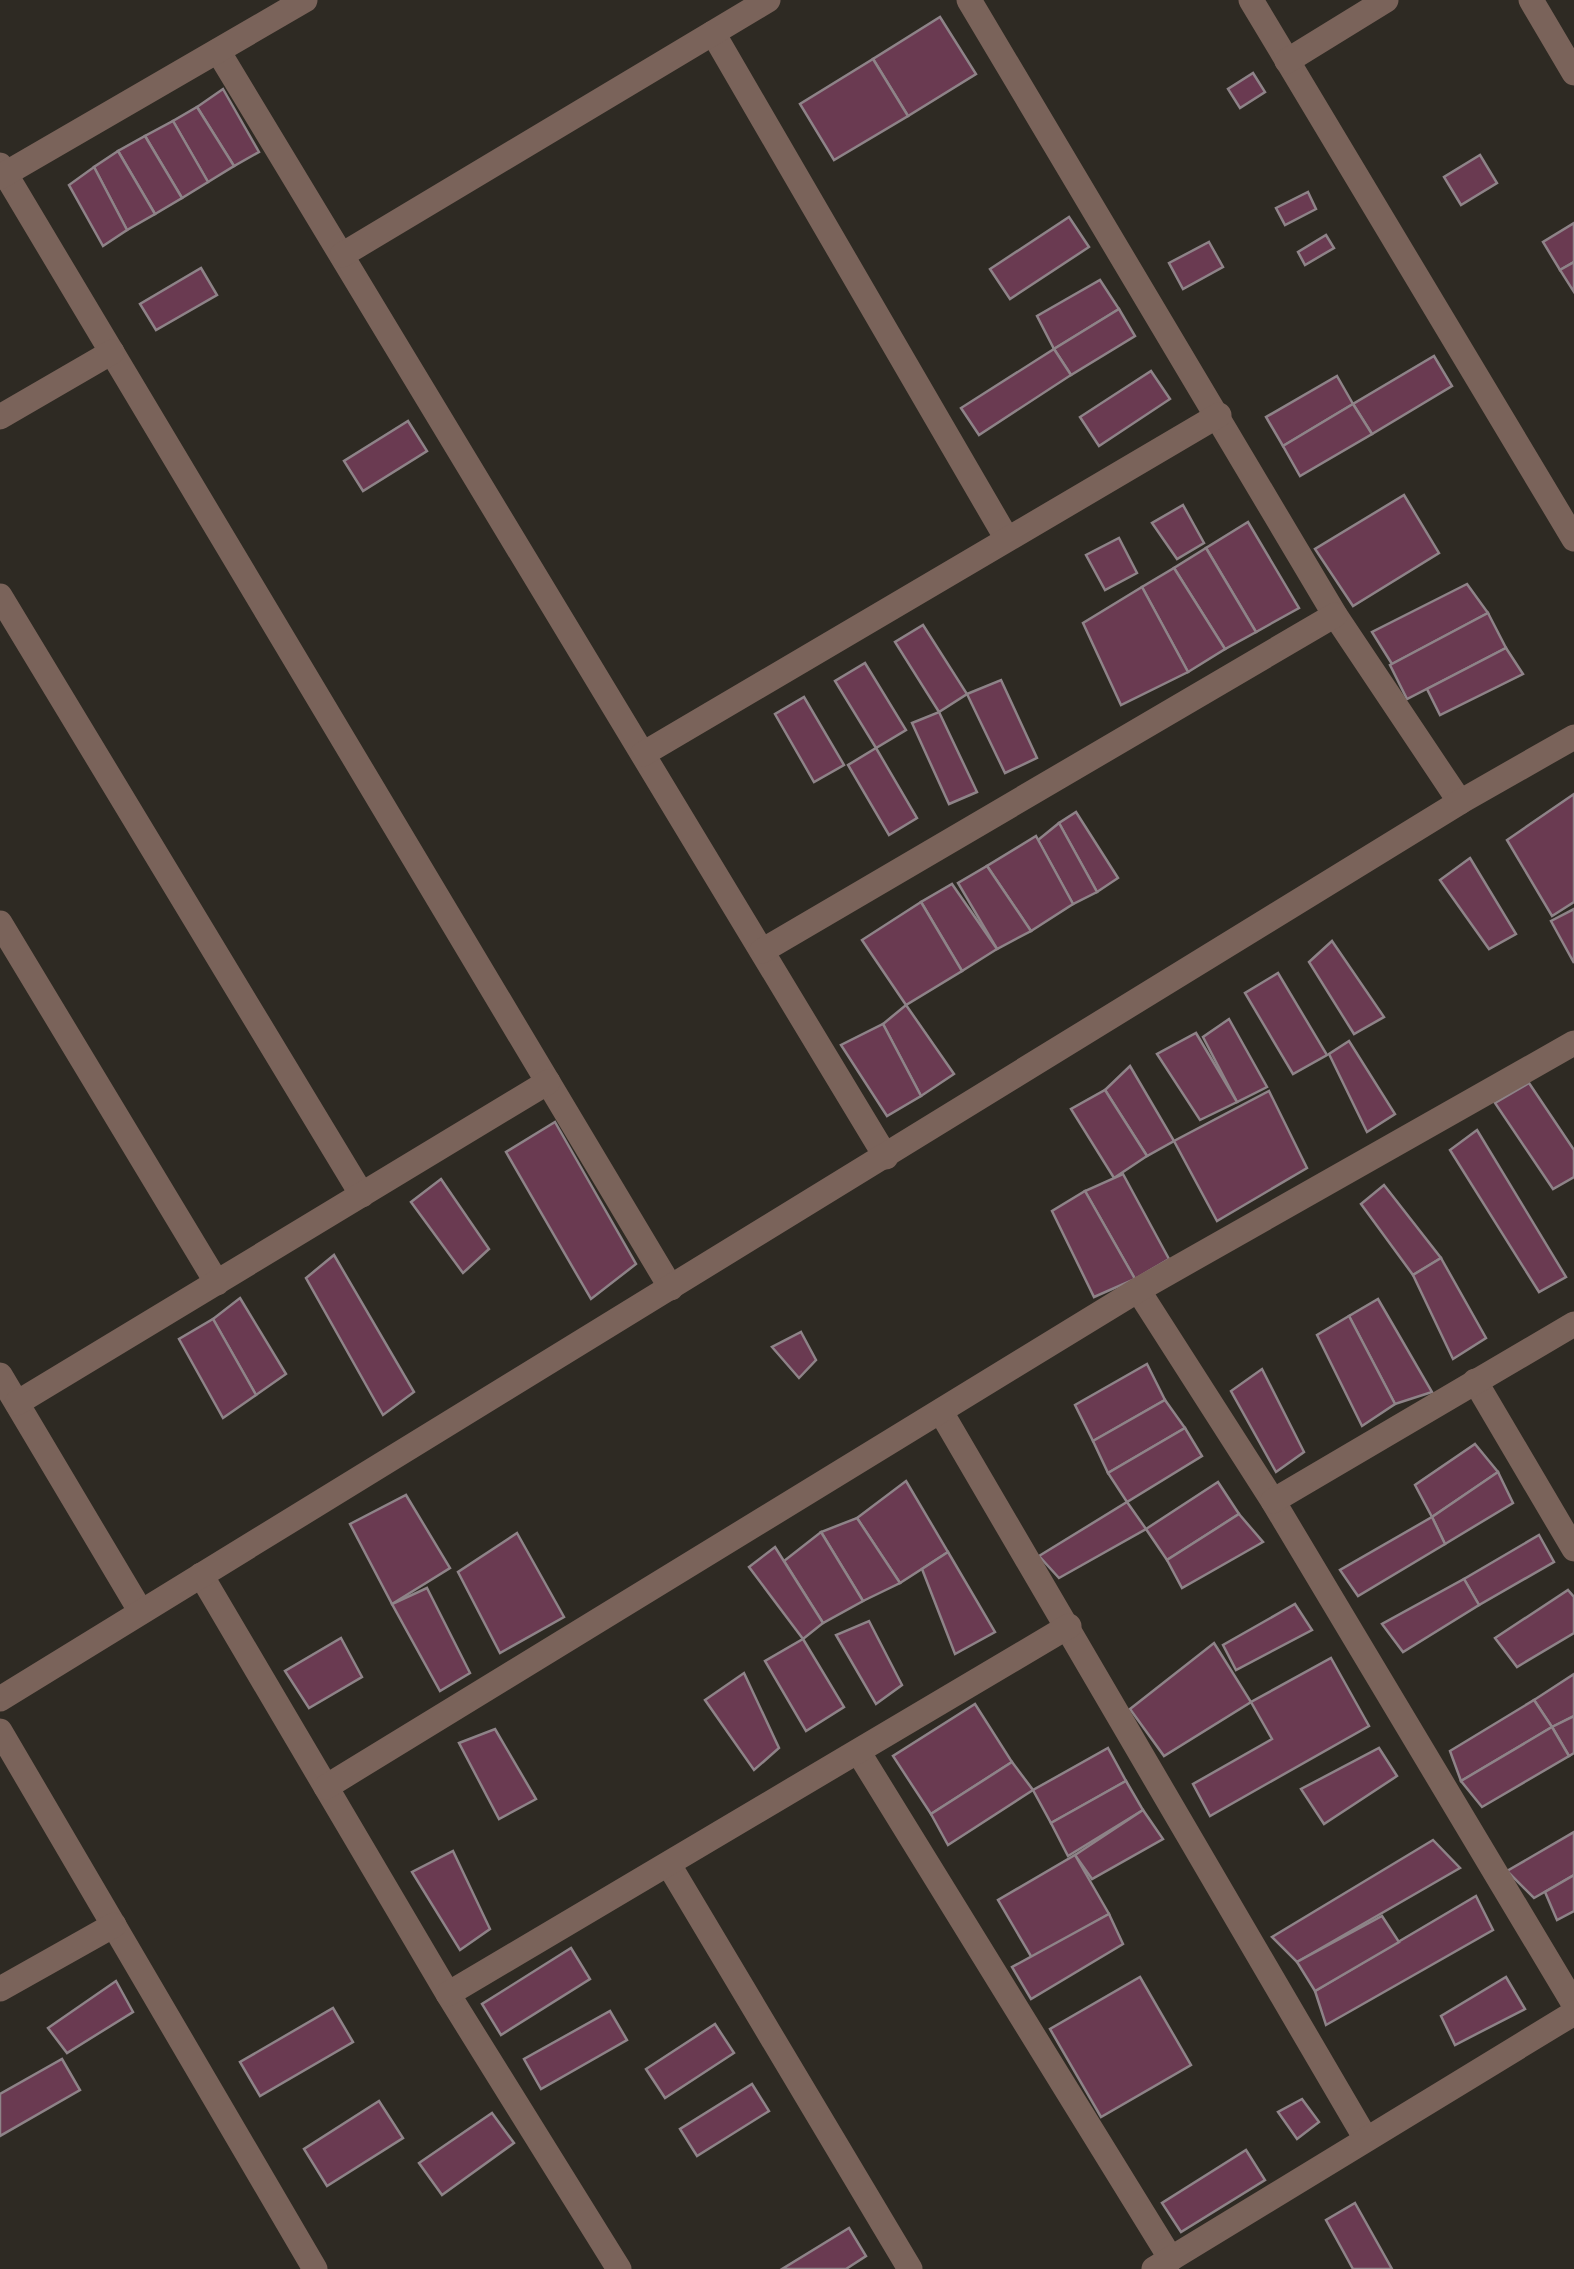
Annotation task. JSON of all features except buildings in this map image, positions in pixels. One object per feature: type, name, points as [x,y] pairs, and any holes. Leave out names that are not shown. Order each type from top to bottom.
[{"type":"street","points":[[306,0],[2,172],[671,1288]]},
{"type":"street","points":[[342,255],[768,0]]},
{"type":"street","points":[[968,0],[1219,414],[1335,614],[1460,802]]},
{"type":"street","points":[[1251,0],[1574,539]]},
{"type":"street","points":[[1287,61],[1386,0]]},
{"type":"street","points":[[1531,0],[1574,73]]},
{"type":"street","points":[[714,33],[1007,539]]},
{"type":"street","points":[[218,50],[886,1156]]},
{"type":"street","points":[[0,416],[112,352]]},
{"type":"street","points":[[643,754],[1219,414]]},
{"type":"street","points":[[0,596],[362,1195]]},
{"type":"street","points":[[762,951],[1335,614]]},
{"type":"street","points":[[0,1699],[1460,802],[1574,737]]},
{"type":"street","points":[[0,923],[216,1283]]},
{"type":"street","points":[[326,1788],[1138,1290],[1574,1043]]},
{"type":"street","points":[[17,1404],[548,1082]]},
{"type":"street","points":[[1138,1290],[1274,1500],[1574,2004]]},
{"type":"street","points":[[1274,1500],[1574,1324]]},
{"type":"street","points":[[0,1375],[141,1612]]},
{"type":"street","points":[[1475,1381],[1574,1549]]},
{"type":"street","points":[[941,1412],[1366,2140]]},
{"type":"street","points":[[202,1576],[448,1994],[620,2269]]},
{"type":"street","points":[[448,1994],[1069,1626]]},
{"type":"street","points":[[0,1731],[315,2269]]},
{"type":"street","points":[[860,1753],[1163,2264],[1574,2013]]},
{"type":"street","points":[[669,1865],[910,2269]]},
{"type":"street","points":[[0,1989],[114,1925]]}]
